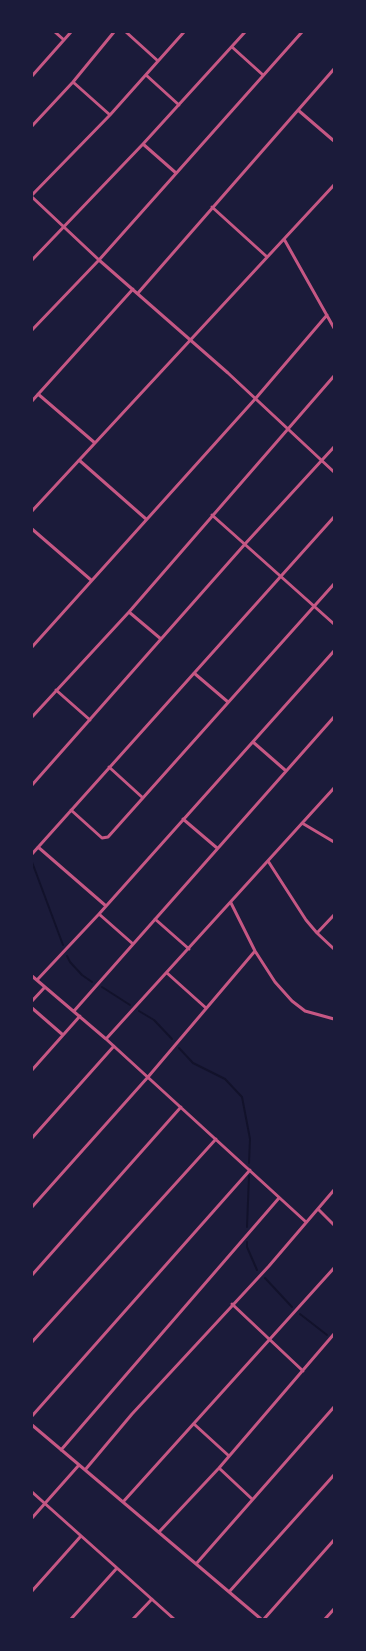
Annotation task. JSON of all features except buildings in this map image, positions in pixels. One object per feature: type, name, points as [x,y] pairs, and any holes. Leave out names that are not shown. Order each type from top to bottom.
[{"type":"street","points":[[55,32],[64,40]]},
{"type":"street","points":[[32,76],[71,32]]},
{"type":"street","points":[[32,126],[73,82],[114,32]]},
{"type":"street","points":[[126,32],[158,61]]},
{"type":"street","points":[[184,32],[110,115],[32,196],[99,260],[190,338],[334,472]]},
{"type":"street","points":[[32,260],[144,144],[246,32]]},
{"type":"street","points":[[32,330],[99,260],[302,32]]},
{"type":"street","points":[[232,47],[263,75]]},
{"type":"street","points":[[138,293],[334,69]]},
{"type":"street","points":[[146,75],[179,105]]},
{"type":"street","points":[[73,82],[110,115]]},
{"type":"street","points":[[298,110],[334,141]]},
{"type":"street","points":[[144,144],[176,173]]},
{"type":"street","points":[[32,511],[190,338],[334,185]]},
{"type":"street","points":[[212,207],[266,256]]},
{"type":"street","points":[[284,239],[334,328]]},
{"type":"street","points":[[32,401],[133,289]]},
{"type":"street","points":[[32,647],[256,398],[327,315]]},
{"type":"street","points":[[32,717],[129,612],[334,376]]},
{"type":"street","points":[[38,394],[94,443]]},
{"type":"street","points":[[32,785],[245,544],[334,447]]},
{"type":"street","points":[[79,460],[146,519]]},
{"type":"street","points":[[212,515],[334,624]]},
{"type":"street","points":[[32,854],[334,517]]},
{"type":"street","points":[[32,529],[92,580]]},
{"type":"street","points":[[71,810],[105,839],[334,584]]},
{"type":"street","points":[[129,612],[161,639]]},
{"type":"street","points":[[37,980],[99,914],[334,651]]},
{"type":"street","points":[[194,673],[228,702]]},
{"type":"street","points":[[56,690],[90,720]]},
{"type":"street","points":[[74,1011],[285,770],[334,717]]},
{"type":"street","points":[[253,742],[285,770]]},
{"type":"street","points":[[109,767],[143,798]]},
{"type":"street","points":[[106,1039],[334,788]]},
{"type":"street","points":[[183,819],[217,848]]},
{"type":"street","points":[[302,823],[334,842]]},
{"type":"street","points":[[38,847],[106,906]]},
{"type":"street","points":[[268,861],[317,933],[334,949]]},
{"type":"street","points":[[231,903],[255,951],[271,977],[292,1001],[305,1011],[334,1019]]},
{"type":"street","points":[[99,914],[133,944]]},
{"type":"street","points":[[317,933],[334,915]]},
{"type":"street","points":[[155,919],[189,949]]},
{"type":"street","points":[[32,1207],[148,1077],[255,951]]},
{"type":"street","points":[[167,973],[206,1008]]},
{"type":"street","points":[[32,976],[114,1046],[250,1170],[278,1198],[306,1222]]},
{"type":"street","points":[[32,1001],[44,987]]},
{"type":"street","points":[[32,1008],[63,1035]]},
{"type":"street","points":[[32,1070],[80,1016]]},
{"type":"street","points":[[32,1138],[114,1046]]},
{"type":"street","points":[[32,1275],[181,1107]]},
{"type":"street","points":[[32,1342],[216,1139]]},
{"type":"street","points":[[32,1416],[250,1170]]},
{"type":"street","points":[[85,1470],[132,1414],[232,1304],[269,1266],[334,1190]]},
{"type":"street","points":[[61,1450],[278,1198]]},
{"type":"street","points":[[318,1209],[334,1225]]},
{"type":"street","points":[[123,1502],[334,1268]]},
{"type":"street","points":[[232,1304],[303,1371]]},
{"type":"street","points":[[159,1532],[230,1456],[334,1334]]},
{"type":"street","points":[[196,1564],[334,1407]]},
{"type":"street","points":[[194,1424],[230,1456]]},
{"type":"street","points":[[32,1425],[262,1619],[334,1540]]},
{"type":"street","points":[[32,1518],[79,1465]]},
{"type":"street","points":[[219,1468],[252,1499]]},
{"type":"street","points":[[229,1592],[334,1475]]},
{"type":"street","points":[[32,1492],[174,1619]]},
{"type":"street","points":[[32,1591],[82,1536]]},
{"type":"street","points":[[71,1619],[117,1568]]},
{"type":"street","points":[[133,1619],[152,1599]]},
{"type":"street","points":[[325,1619],[334,1609]]},
{"type":"waterway","points":[[32,862],[63,945]]},
{"type":"waterway","points":[[67,956],[70,962],[82,975],[92,982]]},
{"type":"waterway","points":[[102,987],[130,1005]]},
{"type":"waterway","points":[[139,1011],[154,1020],[172,1039]]},
{"type":"waterway","points":[[179,1048],[193,1063],[225,1079],[242,1097],[250,1139],[249,1163]]},
{"type":"waterway","points":[[247,1227],[249,1176]]},
{"type":"waterway","points":[[247,1242],[247,1247],[257,1270]]},
{"type":"waterway","points":[[265,1278],[292,1307]]},
{"type":"waterway","points":[[300,1314],[327,1335]]}]
